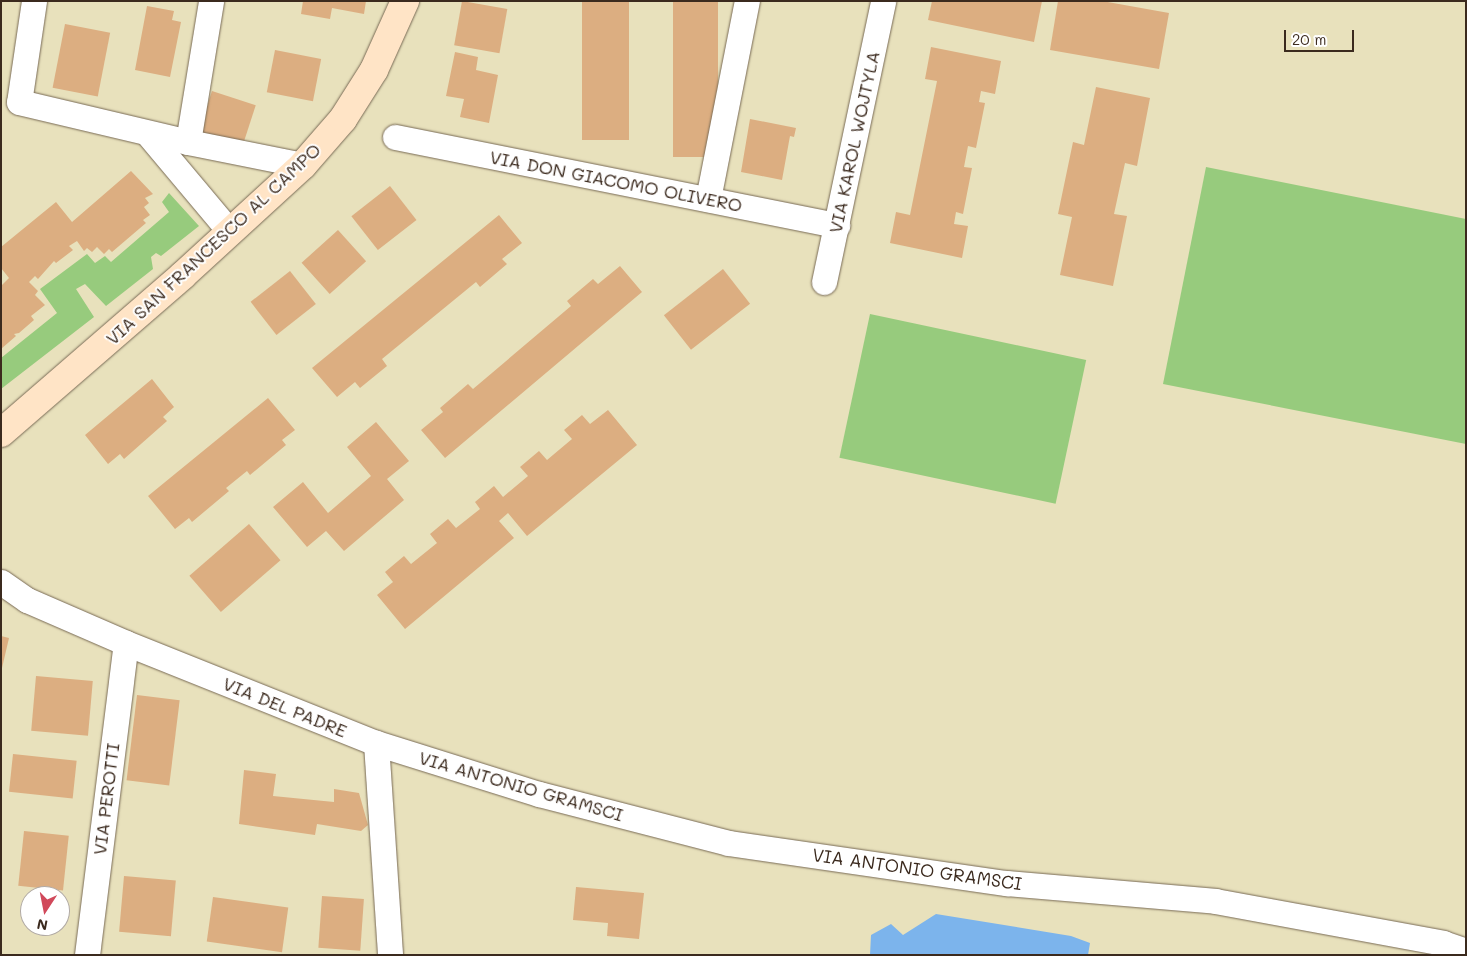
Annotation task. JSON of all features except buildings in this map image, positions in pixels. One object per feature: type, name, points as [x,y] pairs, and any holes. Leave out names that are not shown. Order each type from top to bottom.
[{"type":"street","points":[[34,1],[20,102],[147,133],[303,165]]},
{"type":"street","points":[[188,142],[211,1]]},
{"type":"street","name":"VIA SAN FRANCESCO AL CAMPO","points":[[1,433],[230,232],[303,165],[343,119],[374,70],[405,1]]},
{"type":"street","points":[[708,199],[747,1]]},
{"type":"street","name":"VIA KAROL WOJTYLA","points":[[824,282],[883,1]]},
{"type":"street","points":[[147,133],[230,232]]},
{"type":"street","name":"VIA DON GIACOMO OLIVERO","points":[[395,137],[837,225]]},
{"type":"street","name":"VIA DEL PADRE","points":[[1,582],[27,600],[126,644],[376,743]]},
{"type":"street","name":"VIA PEROTTI","points":[[87,955],[126,644]]},
{"type":"street","points":[[376,743],[390,955]]},
{"type":"street","name":"VIA ANTONIO GRAMSCI","points":[[376,743],[539,794],[728,842],[1007,883],[1215,900],[1443,943],[1466,951]]},
{"type":"green space","points":[[1206,167],[1466,219],[1466,444],[1163,384]]},
{"type":"green space","points":[[169,193],[199,226],[161,256],[156,253],[151,257],[153,269],[106,306],[85,284],[76,289],[94,317],[1,389],[1,358],[57,313],[40,289],[87,254],[95,263],[105,256],[111,262],[169,212],[162,202]]},
{"type":"green space","points":[[870,314],[1086,360],[1056,504],[839,458]]},
{"type":"water","points":[[936,914],[1071,936],[1090,943],[1088,955],[870,955],[871,935],[891,924],[903,935]]}]
